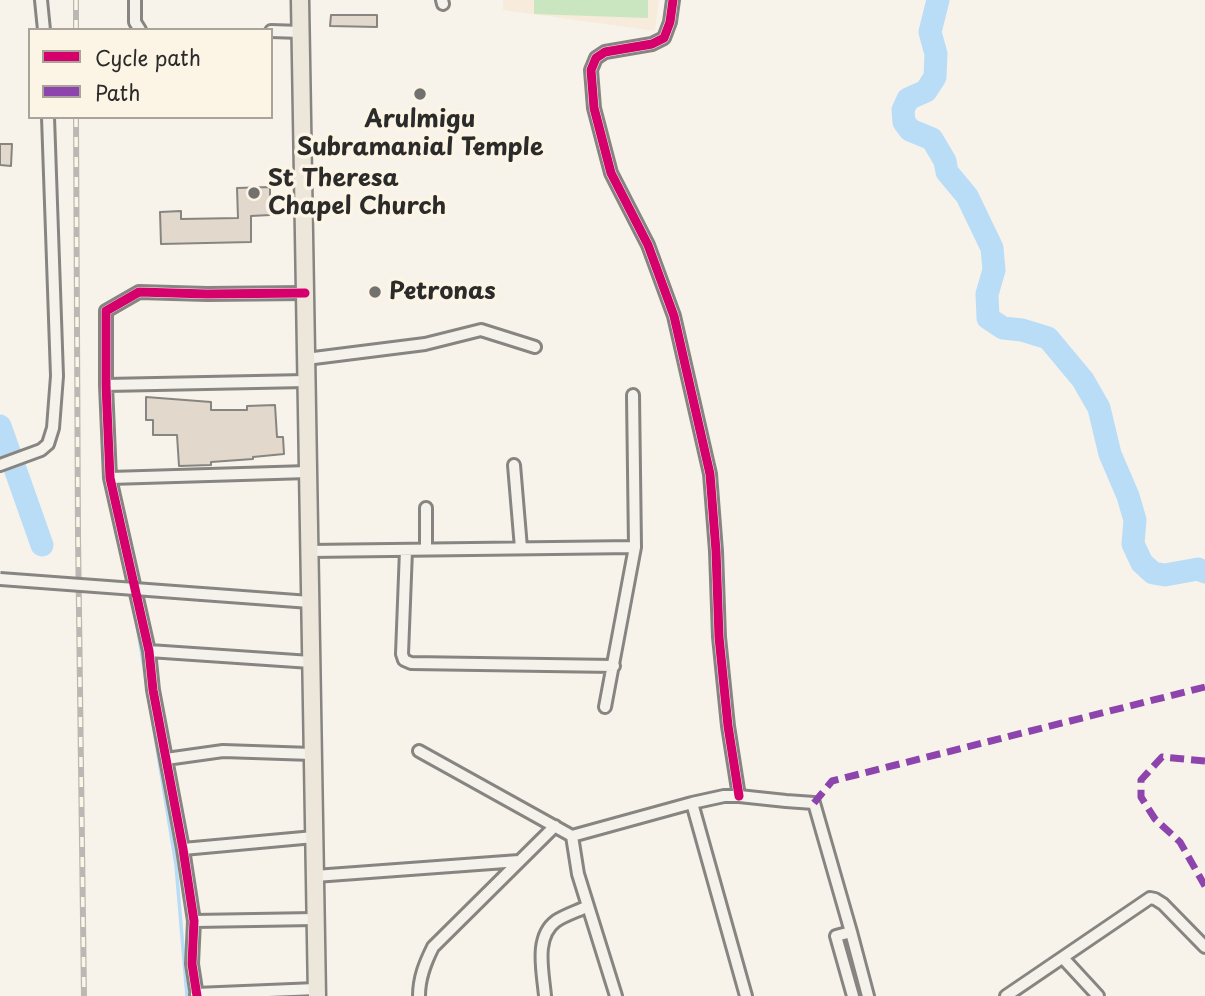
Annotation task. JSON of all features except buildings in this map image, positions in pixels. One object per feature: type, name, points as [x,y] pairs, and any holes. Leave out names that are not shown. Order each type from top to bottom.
[{"type":"main road","points":[[300,0],[316,993]]},
{"type":"street","points":[[41,0],[44,28]]},
{"type":"street","points":[[135,0],[135,22],[139,28]]},
{"type":"street","points":[[673,0],[670,22],[663,38],[652,44],[605,52],[596,58],[590,69],[594,108],[611,173],[648,245],[674,316],[710,474],[719,637],[728,726],[739,796]]},
{"type":"street","points":[[273,31],[300,32]]},
{"type":"street","points":[[0,465],[41,450],[48,444],[53,428],[57,376],[48,119]]},
{"type":"street","points":[[305,293],[139,292],[106,311],[106,385],[110,478],[149,651],[153,690],[183,849],[194,921],[192,964],[197,995],[316,993]]},
{"type":"street","points":[[306,359],[425,344],[481,330],[535,347]]},
{"type":"street","points":[[106,385],[306,381]]},
{"type":"street","points":[[605,707],[635,547],[633,395]]},
{"type":"street","points":[[514,465],[521,548]]},
{"type":"street","points":[[110,478],[308,472]]},
{"type":"street","points":[[426,508],[426,549]]},
{"type":"street","points":[[309,551],[635,547]]},
{"type":"street","points":[[406,550],[401,654],[404,660],[411,663],[614,666]]},
{"type":"street","points":[[0,579],[310,602]]},
{"type":"street","points":[[149,651],[311,662]]},
{"type":"street","points":[[166,759],[223,751],[313,754]]},
{"type":"street","points":[[419,751],[572,836],[724,796],[814,803],[868,996]]},
{"type":"street","points":[[692,803],[746,996]]},
{"type":"street","points":[[419,996],[424,964],[433,947],[555,826]]},
{"type":"street","points":[[572,836],[578,874],[616,996]]},
{"type":"street","points":[[183,849],[314,837]]},
{"type":"street","points":[[315,876],[519,861]]},
{"type":"street","points":[[1006,996],[1145,900],[1155,899],[1163,904],[1205,947]]},
{"type":"street","points":[[545,996],[541,954],[546,931],[557,920],[587,906]]},
{"type":"street","points":[[194,921],[315,919]]},
{"type":"street","points":[[852,932],[836,936],[853,996]]},
{"type":"street","points":[[1063,958],[1098,996]]},
{"type":"shaded area","points":[[503,0],[659,0],[655,31],[503,10]]},
{"type":"green space","points":[[534,0],[648,0],[648,18],[534,14]]},
{"type":"waterway","points":[[938,0],[930,32],[936,54],[935,77],[926,91],[908,99],[903,110],[904,122],[910,130],[932,139],[945,161],[947,172],[967,196],[992,248],[994,270],[987,294],[988,318],[1003,328],[1022,330],[1048,338],[1083,380],[1099,408],[1110,454],[1128,496],[1135,520],[1133,544],[1142,563],[1153,573],[1165,575],[1198,569],[1205,572]]},
{"type":"waterway","points":[[0,426],[42,545]]},
{"type":"waterway","points":[[137,625],[176,865],[187,996]]},
{"type":"railway","points":[[76,0],[76,28]]},
{"type":"railway","points":[[76,119],[84,996]]},
{"type":"marked path","points":[[814,803],[832,781],[1205,687]]},
{"type":"marked path","points":[[1205,761],[1162,757],[1141,780],[1141,797],[1155,819],[1180,842],[1205,886]]},
{"type":"cycle path","points":[[673,0],[670,22],[664,38],[652,44],[605,52],[596,58],[591,70],[594,108],[611,173],[648,245],[674,316],[710,474],[719,637],[728,726],[739,796]]},
{"type":"cycle path","points":[[197,996],[192,964],[194,921],[183,849],[153,690],[149,651],[110,478],[106,311],[139,292],[305,293]]},
{"type":"place","name":"Arulmigu Subramanial Temple","points":[[420,94]]},
{"type":"place","name":"St Theresa Chapel Church","points":[[254,193]]},
{"type":"place","name":"Petronas","points":[[375,292]]}]
